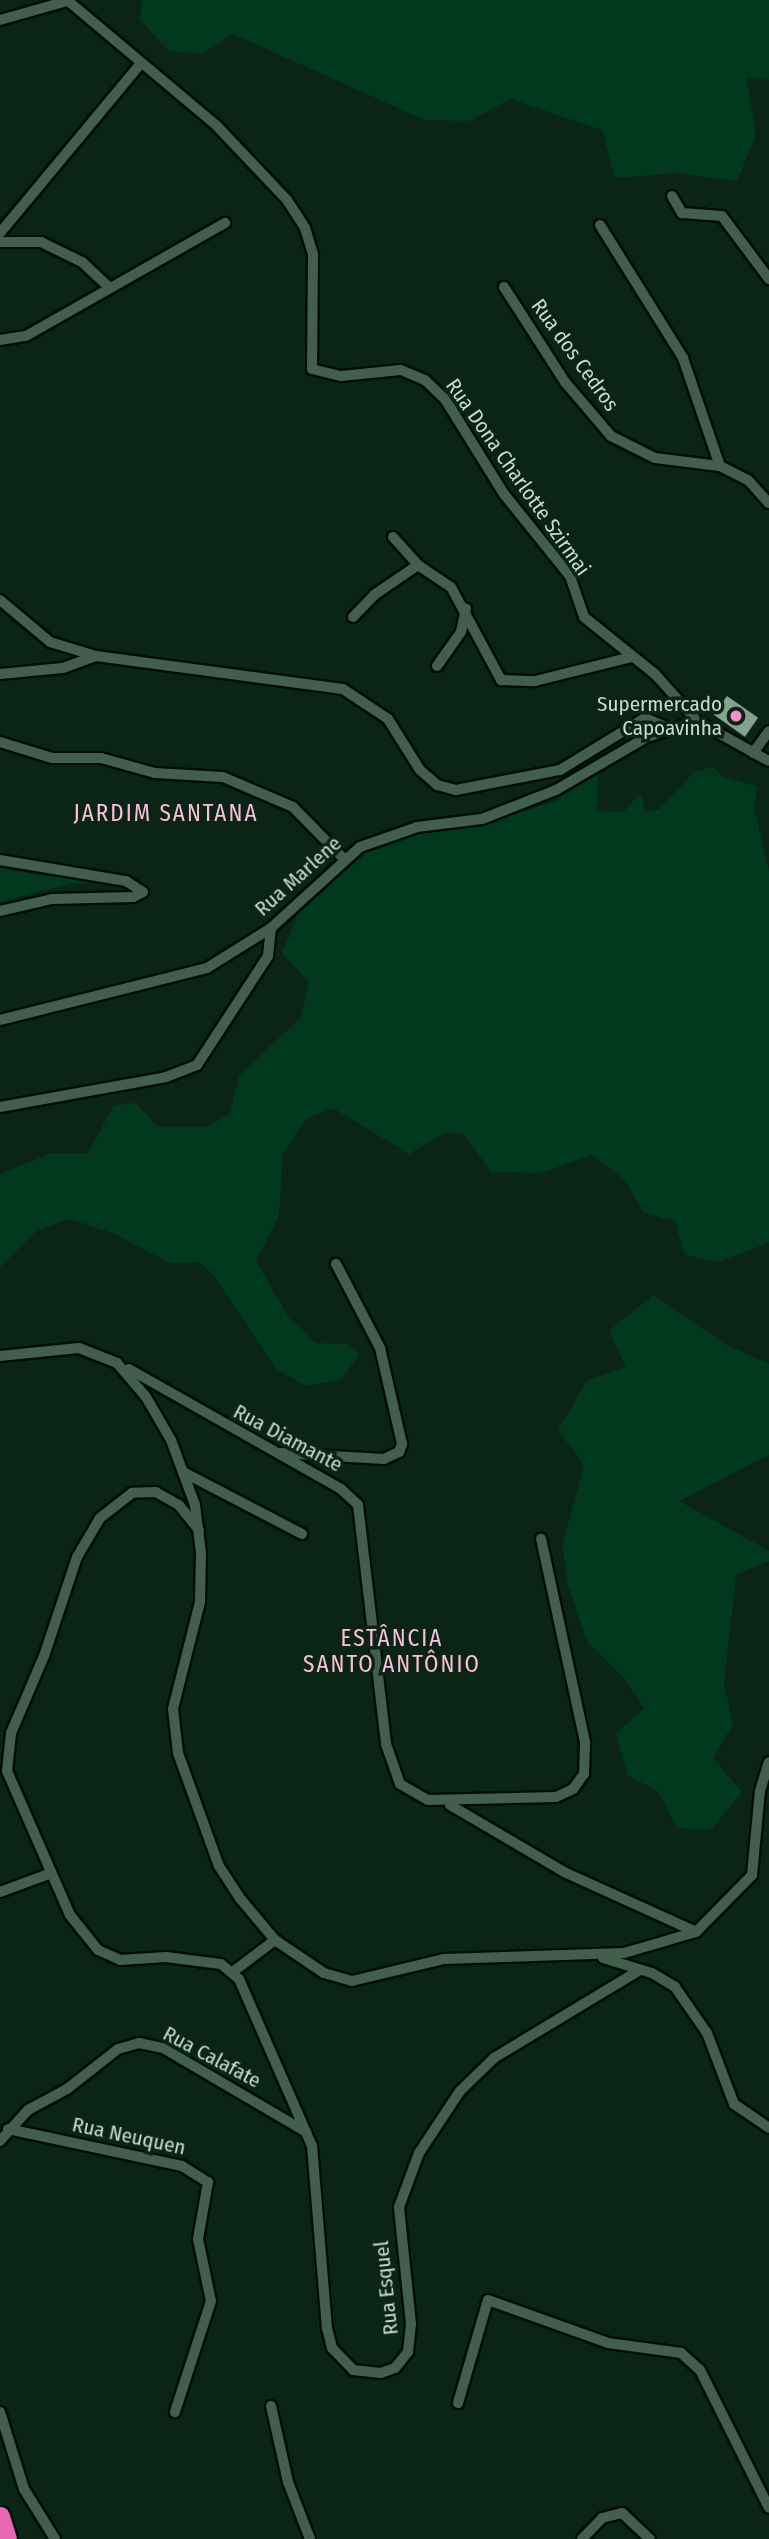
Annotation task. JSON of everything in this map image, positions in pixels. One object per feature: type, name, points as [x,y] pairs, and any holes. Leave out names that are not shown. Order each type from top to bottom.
[{"type":"highway","points":[[0,2516],[7,2539]]},
{"type":"street","points":[[0,20],[67,1]]},
{"type":"street","name":"Rua Dona Charlotte Szirmai","points":[[67,1],[264,171],[305,228],[316,289],[312,369],[341,376],[401,370],[425,380],[445,399],[504,494],[570,576],[584,617],[655,674],[697,721],[769,761]]},
{"type":"street","points":[[0,233],[141,63]]},
{"type":"street","points":[[673,197],[681,213],[722,216],[769,279]]},
{"type":"street","points":[[0,340],[26,336],[225,223]]},
{"type":"street","points":[[600,225],[684,358],[720,466]]},
{"type":"street","points":[[0,242],[41,242],[82,262],[110,288]]},
{"type":"street","name":"Rua dos Cedros","points":[[504,286],[565,382],[611,436],[655,458],[720,466],[748,480],[769,503]]},
{"type":"street","points":[[393,537],[418,565],[451,587],[466,609],[492,671],[501,680],[535,681],[631,657]]},
{"type":"street","points":[[353,617],[374,594],[418,565]]},
{"type":"street","points":[[0,600],[50,642],[96,656],[343,689],[388,719],[420,770],[437,785],[456,790],[560,770],[645,718],[669,728]]},
{"type":"street","points":[[437,666],[461,632],[466,609]]},
{"type":"street","points":[[0,674],[63,668],[96,656]]},
{"type":"street","name":"Rua Marlene","points":[[0,1020],[185,976],[222,960],[271,928],[343,858],[387,835],[482,819],[540,797],[669,728],[697,721]]},
{"type":"street","points":[[753,753],[769,731]]},
{"type":"street","points":[[0,742],[52,758],[101,758],[155,773],[223,777],[293,807],[343,858]]},
{"type":"street","points":[[0,860],[126,881],[141,886],[140,896],[52,899],[0,911]]},
{"type":"street","points":[[0,1107],[166,1077],[197,1065],[268,956],[271,928]]},
{"type":"street","points":[[270,1452],[355,1460],[384,1460],[399,1452],[402,1429],[380,1348],[336,1264]]},
{"type":"street","name":"Rua Diamante","points":[[0,1356],[67,1348],[117,1363],[270,1452],[341,1489],[358,1505],[374,1673],[393,1770],[410,1793],[447,1804],[556,1797],[573,1789],[583,1774],[585,1742],[541,1539]]},
{"type":"street","points":[[117,1363],[146,1397],[185,1473],[199,1530],[200,1602],[173,1709],[178,1753],[219,1866],[275,1940],[324,1973],[352,1981],[444,1959],[597,1956],[653,1947],[696,1932],[752,1875],[760,1791],[769,1762]]},
{"type":"street","points":[[185,1473],[302,1534]]},
{"type":"street","points":[[199,1530],[168,1497],[132,1493],[100,1518],[77,1557],[6,1756],[11,1784],[50,1874],[76,1924],[108,1956],[166,1957],[221,1964],[234,1971],[275,1940]]},
{"type":"street","points":[[447,1804],[564,1872],[696,1932]]},
{"type":"street","points":[[0,1892],[50,1874]]},
{"type":"street","points":[[597,1956],[664,1979],[686,1999],[707,2034],[734,2104],[769,2128]]},
{"type":"street","name":"Rua Esquel","points":[[234,1971],[316,2160],[318,2260],[332,2347],[353,2370],[381,2373],[402,2362],[411,2340],[399,2207],[419,2153],[474,2074],[640,1970]]},
{"type":"street","name":"Rua Calafate","points":[[0,2141],[8,2129],[118,2049],[139,2043],[163,2048],[306,2132]]},
{"type":"street","name":"Rua Neuquen","points":[[8,2129],[193,2169],[208,2182],[198,2239],[211,2301],[175,2412]]},
{"type":"street","points":[[458,2403],[488,2300],[608,2343],[681,2354],[701,2370],[769,2508]]},
{"type":"street","points":[[271,2406],[288,2482],[310,2539]]},
{"type":"street","points":[[0,2413],[24,2489],[55,2539]]},
{"type":"street","points":[[582,2539],[602,2518],[622,2513],[638,2523],[650,2539]]},
{"type":"green space","points":[[143,0],[769,0],[769,80],[746,77],[756,135],[737,181],[676,173],[615,178],[602,130],[511,99],[469,121],[425,120],[233,34],[202,54],[169,51],[139,19]]},
{"type":"green space","points":[[713,767],[723,777],[757,786],[754,808],[769,871],[769,1243],[718,1262],[685,1255],[675,1221],[644,1213],[625,1180],[592,1155],[540,1173],[491,1172],[464,1135],[446,1132],[409,1154],[333,1108],[306,1119],[283,1154],[279,1216],[256,1261],[289,1318],[316,1343],[346,1344],[359,1354],[342,1379],[307,1386],[276,1369],[215,1277],[199,1262],[170,1263],[113,1233],[68,1219],[35,1232],[0,1267],[0,1174],[52,1153],[88,1153],[114,1105],[136,1103],[158,1127],[205,1127],[230,1114],[239,1076],[301,1017],[309,982],[282,953],[299,911],[347,859],[415,831],[487,823],[556,801],[598,771],[597,811],[623,812],[641,793],[645,811],[659,810],[695,771]]},
{"type":"green space","points":[[0,868],[120,885],[73,883],[0,902]]},
{"type":"green space","points":[[653,1295],[729,1346],[769,1364],[769,1455],[679,1501],[769,1551],[769,1561],[736,1575],[724,1682],[733,1724],[713,1758],[742,1792],[711,1830],[677,1828],[658,1791],[628,1776],[616,1734],[644,1708],[624,1678],[587,1642],[568,1585],[562,1546],[584,1465],[558,1430],[587,1380],[626,1367],[609,1331]]},
{"type":"building","name":"Supermercado Capoavinha","points":[[727,696],[758,718],[745,737],[714,715]]},
{"type":"place","name":"Supermercado Capoavinha","points":[[736,716]]},
{"type":"district","name":"JARDIM SANTANA","points":[[166,813]]},
{"type":"district","name":"ESTÂNCIA SANTO ANTÔNIO","points":[[392,1651]]}]
